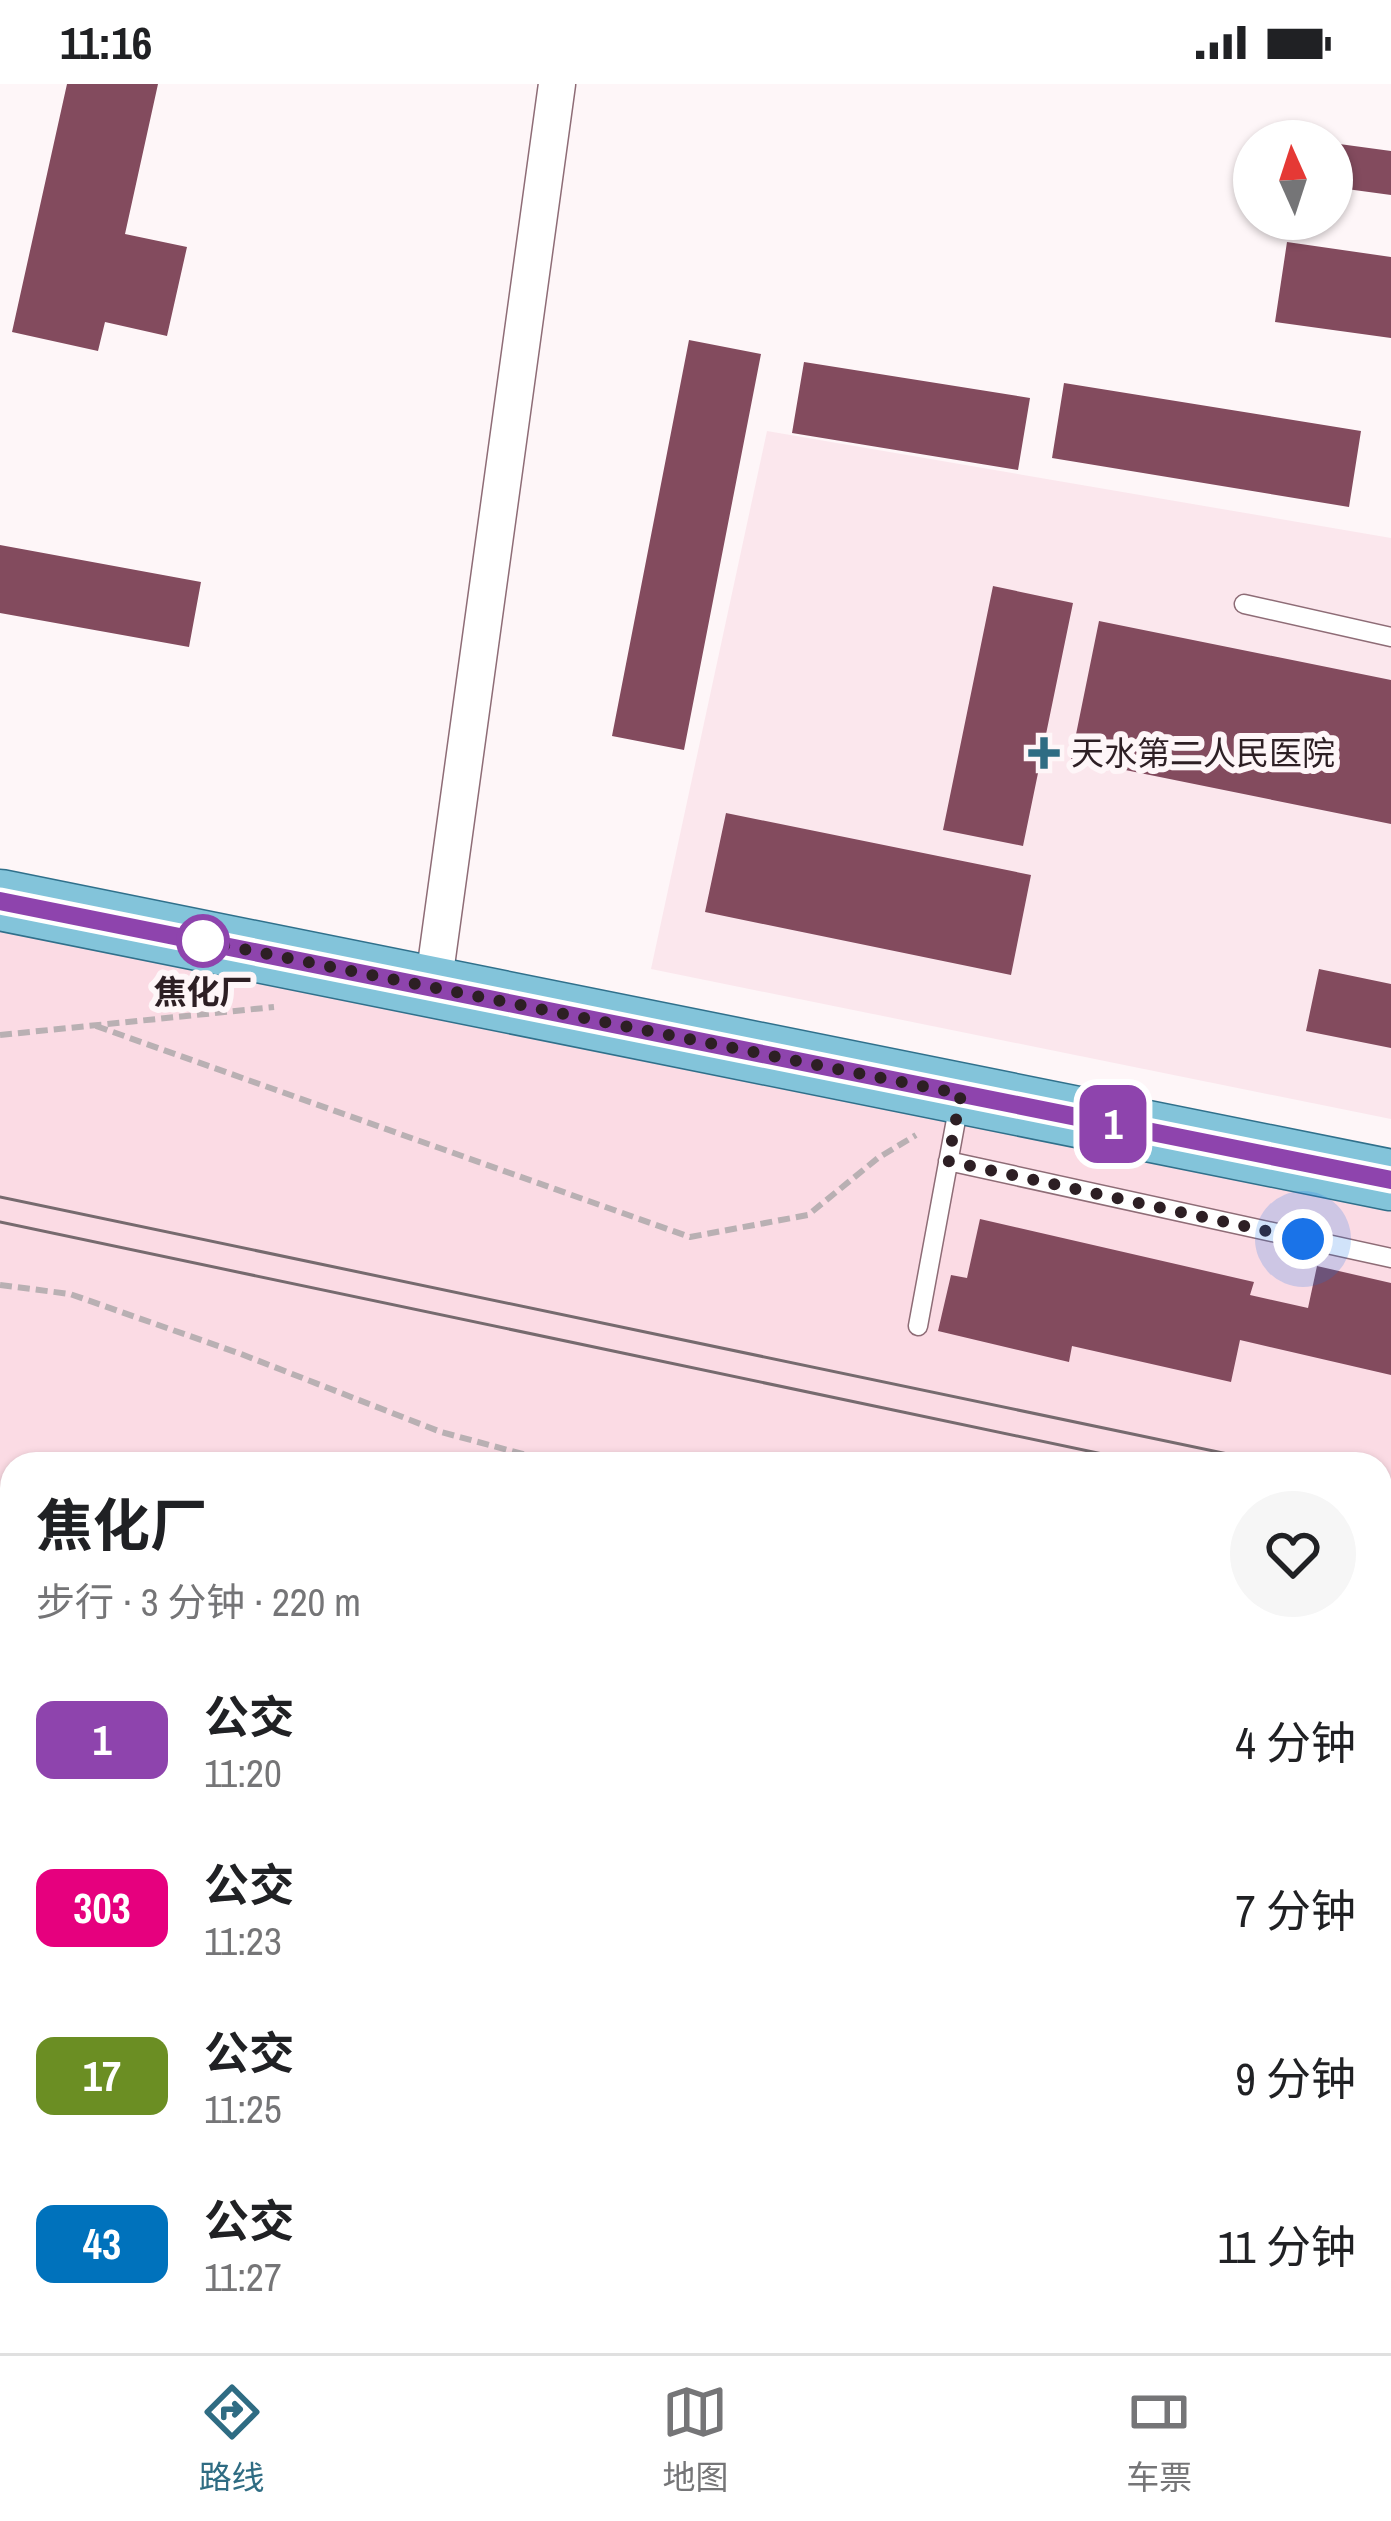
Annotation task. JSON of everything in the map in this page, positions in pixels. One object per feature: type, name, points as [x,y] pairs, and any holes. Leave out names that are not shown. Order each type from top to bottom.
[{"type":"main road","points":[[0,901],[1391,1180]]},
{"type":"street","points":[[433,988],[557,84]]},
{"type":"lane","points":[[1244,604],[1391,637]]},
{"type":"lane","points":[[918,1327],[961,1094]]},
{"type":"lane","points":[[948,1161],[1391,1258]]},
{"type":"path","points":[[0,1035],[278,1006]]},
{"type":"path","points":[[96,1026],[690,1237],[808,1215],[878,1158],[917,1135],[961,1094]]},
{"type":"path","points":[[0,1286],[70,1294],[441,1432],[515,1452]]},
{"type":"shaded area","name":"天水第二人民医院","points":[[767,431],[1391,538],[1391,1119],[651,969]]},
{"type":"shaded area","points":[[0,917],[1391,1182],[1391,1452],[0,1452]]},
{"type":"building","points":[[67,84],[158,84],[125,234],[187,247],[167,336],[105,322],[98,351],[12,332]]},
{"type":"building","points":[[1353,146],[1391,151],[1391,195],[1353,190]]},
{"type":"building","points":[[1287,242],[1391,257],[1391,338],[1275,322]]},
{"type":"building","points":[[689,340],[761,354],[684,750],[612,736]]},
{"type":"building","points":[[804,362],[1030,398],[1018,470],[792,433]]},
{"type":"building","points":[[1064,383],[1361,431],[1349,507],[1052,458]]},
{"type":"building","points":[[0,545],[201,582],[189,647],[0,613]]},
{"type":"building","points":[[993,586],[1073,603],[1023,846],[943,830]]},
{"type":"building","points":[[1099,621],[1391,680],[1391,824],[1071,759]]},
{"type":"building","points":[[726,813],[1031,875],[1011,975],[705,912]]},
{"type":"building","points":[[1319,969],[1391,984],[1391,1048],[1306,1031]]},
{"type":"building","points":[[980,1219],[1254,1282],[1250,1295],[1308,1308],[1317,1266],[1391,1283],[1391,1375],[1240,1340],[1231,1382],[1072,1346],[1069,1362],[938,1331],[951,1275],[967,1278]]},
{"type":"tram line","points":[[0,1197],[1219,1452]]},
{"type":"tram line","points":[[0,1222],[1093,1452]]},
{"type":"bus line","name":"1","points":[[0,901],[1391,1180]]},
{"type":"place","name":"天水第二人民医院","points":[[1044,753]]},
{"type":"place","name":"焦化厂","points":[[203,941]]},
{"type":"route","points":[[203,941],[961,1094],[948,1161],[1303,1239]]}]
